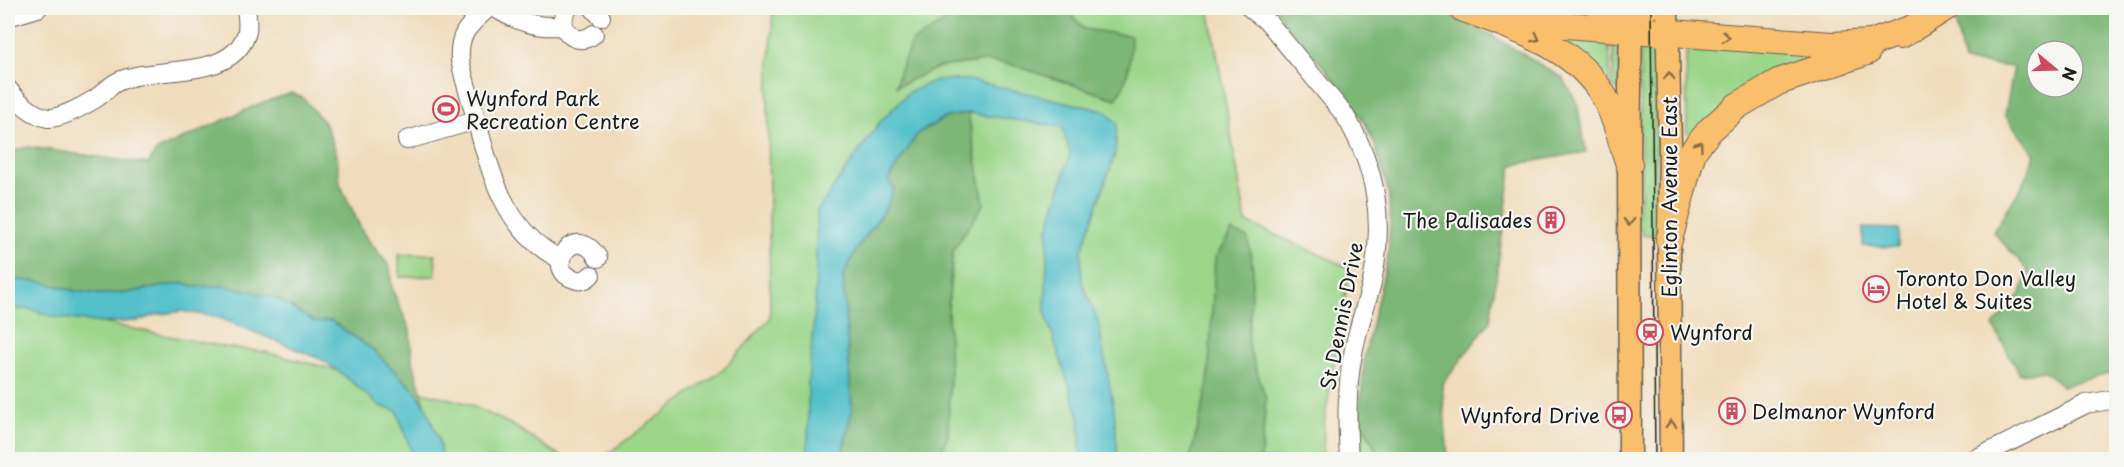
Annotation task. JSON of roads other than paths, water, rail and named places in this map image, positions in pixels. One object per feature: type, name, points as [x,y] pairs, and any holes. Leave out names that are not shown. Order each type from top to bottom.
[{"type":"highway","points":[[1462,8],[1533,36],[1560,51],[1587,74],[1607,100],[1629,164]]},
{"type":"highway","points":[[1494,8],[1531,15],[1552,24],[1634,15],[1832,45],[1871,42],[1913,28]]},
{"type":"highway","points":[[1669,240],[1693,151],[1710,130],[1737,106],[1778,82],[1873,51],[1945,8]]},
{"type":"main road","name":"Eglinton Avenue East","points":[[1630,459],[1629,164],[1634,15]]},
{"type":"main road","name":"Eglinton Avenue East","points":[[1667,20],[1670,141],[1671,459]]},
{"type":"street","points":[[8,17],[38,8]]},
{"type":"street","points":[[8,89],[26,108],[49,118],[68,113],[95,99],[117,82],[160,72],[192,69],[223,61],[240,47],[247,33],[246,8]]},
{"type":"street","points":[[488,8],[466,28],[459,50],[476,120],[494,178],[512,216],[535,243],[560,259]]},
{"type":"street","points":[[495,8],[530,25],[563,26]]},
{"type":"street","points":[[569,8],[563,17],[563,26],[568,34],[575,39],[584,40],[594,34]]},
{"type":"street","name":"St Dennis Drive","points":[[1250,8],[1269,23],[1344,114],[1354,130],[1370,169],[1379,223],[1378,251],[1353,354],[1346,414],[1349,459]]},
{"type":"street","points":[[407,140],[476,120]]},
{"type":"street","points":[[591,275],[578,281],[568,278],[562,269],[560,259],[565,249],[574,244],[585,244],[598,258]]},
{"type":"street","points":[[1973,459],[2086,404],[2116,399]]},
{"type":"water","points":[[936,80],[969,80],[1105,111],[1117,123],[1115,154],[1081,253],[1082,282],[1098,321],[1114,409],[1118,459],[1081,459],[1079,417],[1045,312],[1048,229],[1070,154],[1062,127],[968,113],[944,118],[918,133],[888,180],[894,188],[888,205],[857,249],[843,277],[852,410],[841,459],[804,459],[808,448],[808,382],[815,309],[817,211],[879,123],[909,92]]},
{"type":"water","points":[[1863,228],[1899,229],[1898,247],[1863,246]]},
{"type":"water","points":[[8,279],[42,282],[75,291],[100,294],[126,293],[185,283],[196,287],[222,286],[247,290],[278,299],[314,322],[331,321],[373,350],[416,392],[426,407],[439,440],[442,459],[414,459],[397,411],[380,406],[323,360],[220,318],[182,311],[155,315],[138,321],[102,323],[55,317],[29,309],[8,309]]},
{"type":"tram line","points":[[1651,8],[1655,460]]},
{"type":"place","name":"Wynford Park Recreation Centre","points":[[446,109]]},
{"type":"place","name":"The Palisades","points":[[1551,220]]},
{"type":"place","name":"Toronto Don Valley Hotel & Suites","points":[[1876,289]]},
{"type":"place","name":"Wynford","points":[[1650,332]]},
{"type":"place","name":"Delmanor Wynford","points":[[1732,411]]},
{"type":"place","name":"Wynford Drive","points":[[1619,415]]}]
